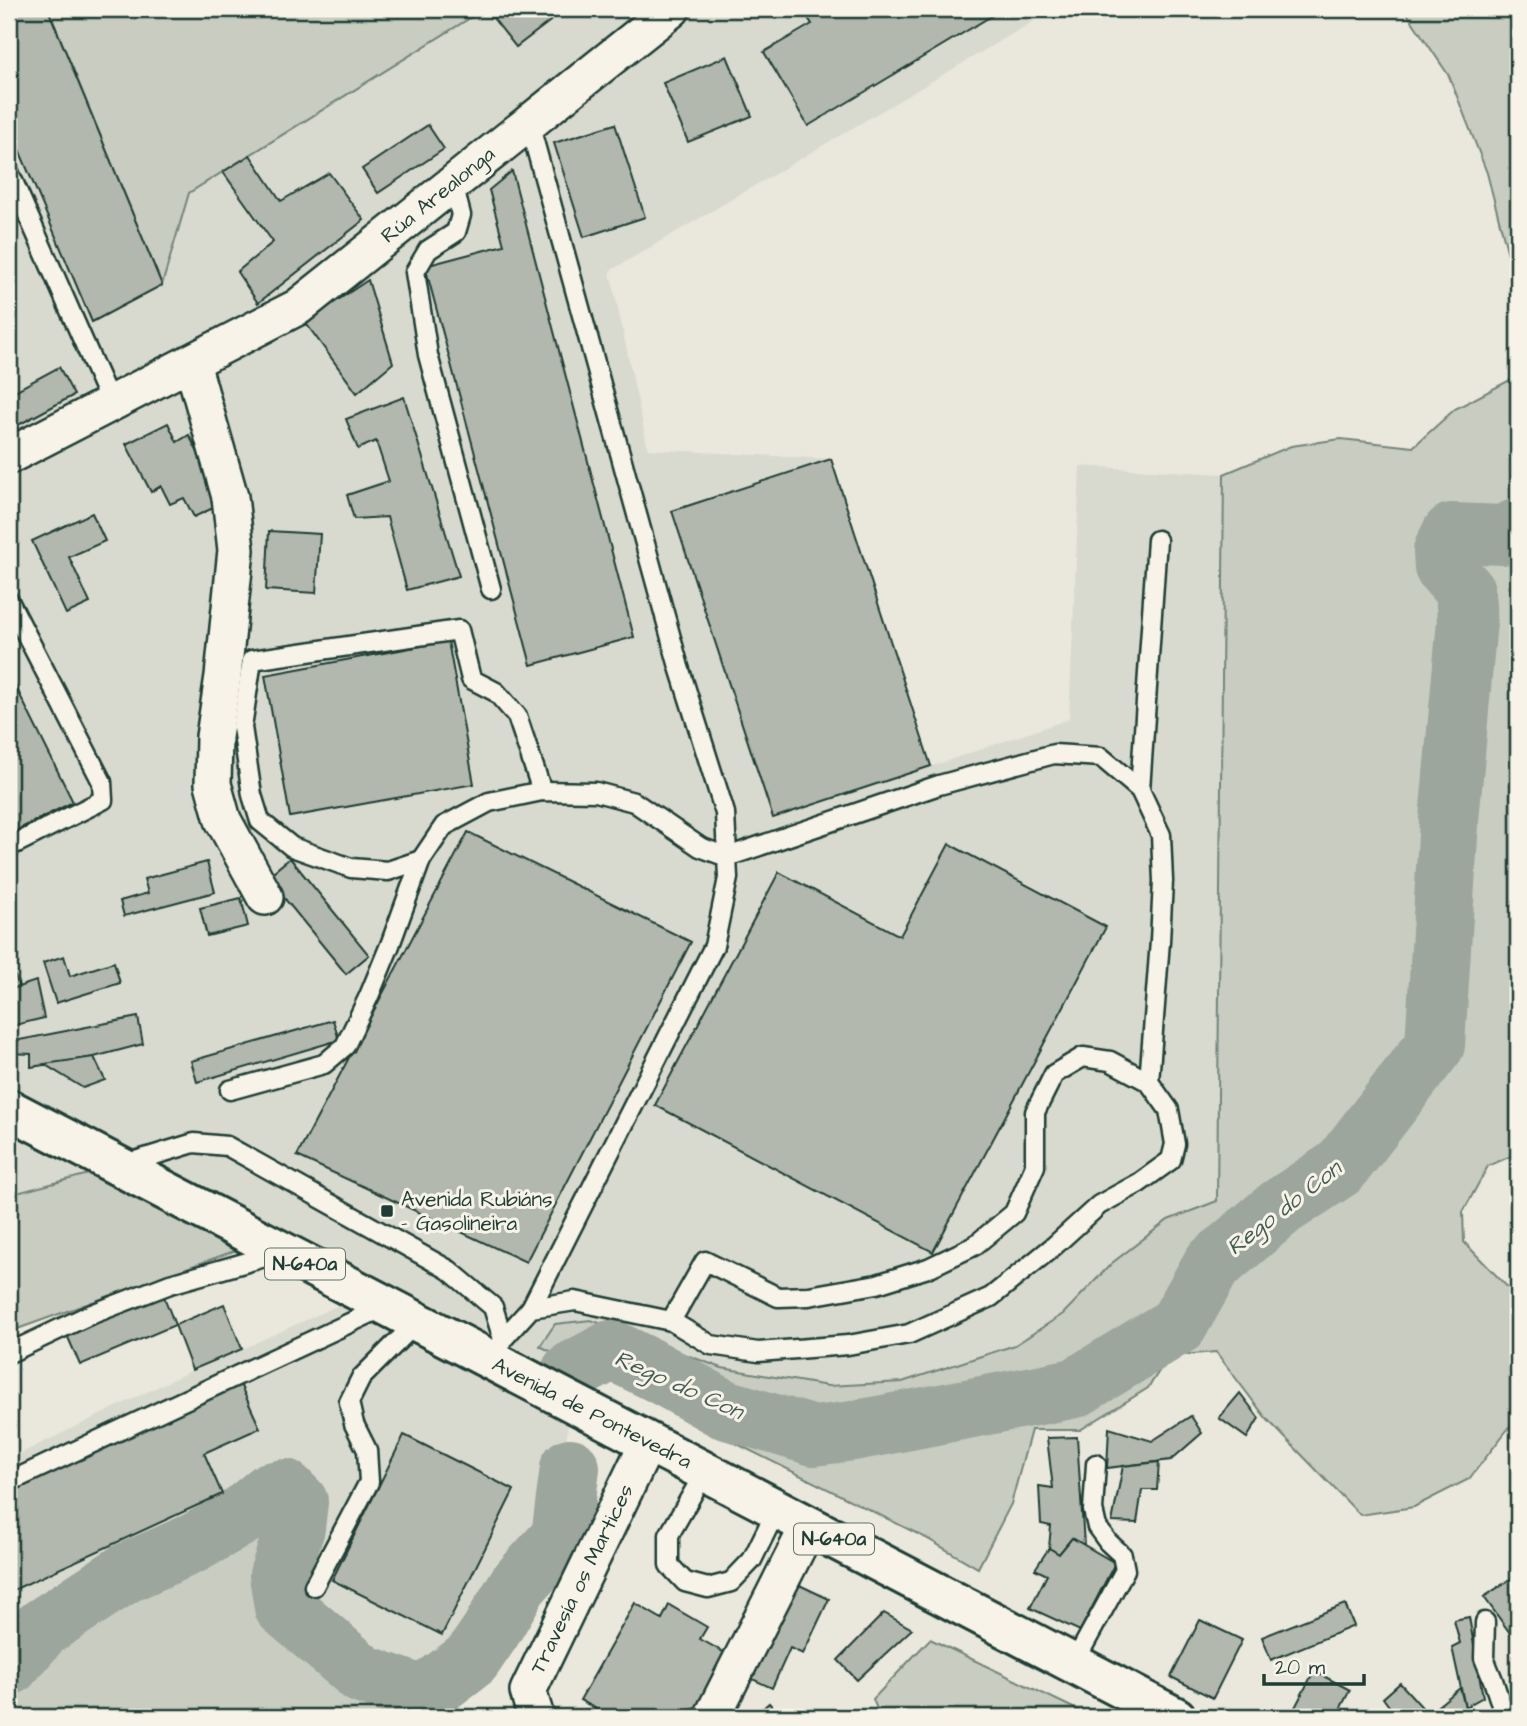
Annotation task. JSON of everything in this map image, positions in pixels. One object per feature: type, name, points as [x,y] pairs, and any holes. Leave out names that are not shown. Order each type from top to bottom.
[{"type":"main road","name":"Avenida de Pontevedra","points":[[9,1109],[401,1314],[498,1350],[648,1442],[1176,1717]]},
{"type":"street","name":"Rúa Arealonga","points":[[9,456],[298,307],[672,9]]},
{"type":"street","points":[[191,363],[230,497],[236,550],[214,737],[213,784],[223,820],[265,897]]},
{"type":"street","name":"Travesía os Martices","points":[[536,1717],[528,1690],[648,1442]]},
{"type":"street","points":[[712,1717],[793,1517]]},
{"type":"lane","points":[[498,1350],[531,1308],[714,946],[728,878],[725,813],[679,667],[529,122]]},
{"type":"lane","points":[[9,172],[111,404]]},
{"type":"lane","points":[[453,184],[461,215],[456,232],[428,250],[415,272],[428,355],[491,589]]},
{"type":"lane","points":[[1140,790],[1157,540]]},
{"type":"lane","points":[[9,601],[102,782],[103,800],[9,847]]},
{"type":"lane","points":[[421,860],[388,871],[351,869],[292,848],[260,821],[252,795],[242,727],[252,660],[458,630],[471,679],[496,692],[517,716],[542,791]]},
{"type":"lane","points":[[230,1090],[324,1064],[345,1046],[390,945],[421,860],[444,826],[489,802],[542,791],[596,792],[634,802],[700,847],[727,857],[939,785],[1054,754],[1101,757],[1140,790],[1161,835],[1164,881],[1149,1082]]},
{"type":"lane","points":[[531,1308],[575,1301],[671,1321],[711,1345],[758,1352],[848,1345],[909,1334],[991,1297],[1099,1205],[1139,1183],[1171,1160],[1175,1144],[1169,1111],[1149,1082],[1110,1060],[1083,1056],[1054,1074],[1035,1112],[1035,1166],[1014,1213],[974,1246],[928,1268],[877,1284],[809,1296],[778,1297],[705,1261],[671,1321]]},
{"type":"lane","points":[[119,1166],[194,1143],[227,1146],[449,1270],[493,1307],[498,1350]]},
{"type":"lane","points":[[9,1353],[87,1316],[170,1284],[282,1252]]},
{"type":"lane","points":[[9,1482],[401,1314]]},
{"type":"lane","points":[[314,1586],[369,1482],[367,1450],[354,1424],[349,1402],[401,1314]]},
{"type":"lane","points":[[1074,1664],[1125,1570],[1122,1555],[1097,1527],[1093,1510],[1096,1464]]},
{"type":"lane","points":[[705,1472],[669,1535],[669,1564],[685,1582],[708,1588],[731,1582],[793,1517]]},
{"type":"lane","points":[[1485,1622],[1484,1658],[1505,1717]]},
{"type":"shaded area","points":[[9,9],[48,9],[161,284],[189,194],[473,16],[470,9],[643,9],[655,22],[672,9],[1037,9],[1041,17],[610,271],[648,449],[831,459],[932,766],[1069,719],[1080,466],[1224,474],[1217,1201],[1075,1388],[853,1431],[612,1350],[571,1372],[561,1537],[472,1659],[423,1696],[362,1674],[284,1607],[279,1575],[295,1528],[298,1502],[285,1490],[270,1492],[240,1517],[194,1543],[126,1573],[42,1627],[9,1664],[9,1459],[192,1370],[363,1294],[119,1166],[9,1195]]},
{"type":"shaded area","points":[[48,9],[470,9],[473,16],[189,193],[162,285]]},
{"type":"shaded area","points":[[1404,9],[1518,9],[1518,293],[1487,173],[1449,76]]},
{"type":"shaded area","points":[[1518,379],[1518,1153],[1488,1166],[1463,1212],[1464,1242],[1518,1298],[1518,1416],[1469,1479],[1414,1507],[1360,1515],[1266,1418],[1216,1352],[1169,1356],[1148,1388],[1080,1430],[1031,1430],[1011,1504],[978,1568],[926,1538],[540,1346],[555,1324],[591,1320],[722,1368],[828,1386],[902,1382],[1015,1345],[1063,1314],[1112,1263],[1168,1220],[1217,1201],[1224,474],[1291,446],[1341,439],[1413,447],[1455,409],[1510,380]]},
{"type":"shaded area","points":[[119,1166],[262,1241],[9,1332],[9,1195]]},
{"type":"shaded area","points":[[270,1492],[298,1502],[279,1574],[284,1607],[362,1674],[423,1696],[413,1717],[9,1717],[9,1664],[42,1628],[126,1573],[194,1543],[240,1517]]},
{"type":"shaded area","points":[[930,1639],[1092,1717],[880,1717],[873,1699]]},
{"type":"building","points":[[9,9],[48,9],[162,285],[92,322],[9,126]]},
{"type":"building","points":[[486,9],[566,9],[516,47]]},
{"type":"building","points":[[802,9],[1003,9],[808,126],[764,52],[812,24]]},
{"type":"building","points":[[727,56],[752,116],[688,142],[663,83]]},
{"type":"building","points":[[615,124],[645,217],[584,237],[554,143]]},
{"type":"building","points":[[428,125],[444,149],[378,193],[362,169]]},
{"type":"building","points":[[250,155],[281,201],[329,173],[364,220],[258,303],[237,272],[273,242],[223,172]]},
{"type":"building","points":[[512,171],[634,637],[531,665],[425,266],[504,245],[489,190]]},
{"type":"building","points":[[368,280],[393,363],[357,393],[305,322]]},
{"type":"building","points":[[59,367],[74,395],[9,430],[9,394]]},
{"type":"building","points":[[404,397],[459,576],[407,590],[387,517],[354,519],[347,495],[389,481],[376,441],[358,449],[346,419]]},
{"type":"building","points":[[168,423],[177,442],[189,435],[213,482],[213,508],[194,517],[184,498],[170,504],[161,486],[151,492],[126,444]]},
{"type":"building","points":[[831,459],[931,766],[773,818],[672,511]]},
{"type":"building","points":[[92,513],[105,541],[69,557],[90,603],[66,614],[32,541]]},
{"type":"building","points":[[269,531],[320,534],[316,593],[266,590]]},
{"type":"building","points":[[448,641],[474,784],[290,817],[265,675]]},
{"type":"building","points":[[9,673],[73,802],[9,834]]},
{"type":"building","points":[[468,832],[691,942],[526,1262],[297,1156]]},
{"type":"building","points":[[949,844],[1106,927],[933,1252],[655,1105],[779,872],[900,936]]},
{"type":"building","points":[[290,858],[369,955],[346,974],[267,877]]},
{"type":"building","points":[[207,862],[215,892],[124,916],[120,901],[148,893],[144,879]]},
{"type":"building","points":[[241,898],[248,926],[207,936],[200,908]]},
{"type":"building","points":[[64,956],[70,976],[114,962],[120,983],[56,1003],[43,963]]},
{"type":"building","points":[[9,960],[19,987],[9,990]]},
{"type":"building","points":[[36,981],[44,1018],[11,1026],[15,1041],[9,1042],[9,990]]},
{"type":"building","points":[[138,1017],[143,1044],[94,1057],[31,1067],[31,1054],[9,1053],[9,1042]]},
{"type":"building","points":[[333,1020],[339,1040],[197,1082],[191,1061]]},
{"type":"building","points":[[94,1057],[105,1080],[83,1088],[44,1064]]},
{"type":"building","points":[[163,1294],[175,1325],[80,1365],[67,1335]]},
{"type":"building","points":[[224,1304],[242,1349],[192,1370],[175,1325]]},
{"type":"building","points":[[240,1384],[260,1428],[204,1453],[222,1494],[9,1592],[9,1490]]},
{"type":"building","points":[[1240,1393],[1259,1418],[1247,1438],[1219,1418]]},
{"type":"building","points":[[1191,1416],[1202,1433],[1171,1460],[1107,1468],[1109,1428],[1152,1441]]},
{"type":"building","points":[[404,1435],[514,1490],[442,1635],[332,1580]]},
{"type":"building","points":[[1077,1437],[1084,1545],[1072,1538],[1059,1554],[1049,1548],[1051,1526],[1041,1524],[1039,1486],[1053,1488],[1047,1438]]},
{"type":"building","points":[[1159,1462],[1157,1490],[1142,1490],[1137,1523],[1112,1522],[1123,1466]]},
{"type":"building","points":[[1072,1538],[1115,1563],[1080,1631],[1030,1608],[1047,1575],[1035,1569],[1049,1548],[1059,1554]]},
{"type":"building","points":[[1518,1574],[1518,1627],[1510,1633],[1484,1597]]},
{"type":"building","points":[[793,1582],[829,1599],[803,1654],[790,1648],[772,1688],[748,1677]]},
{"type":"building","points":[[635,1603],[662,1619],[669,1605],[707,1627],[700,1639],[732,1657],[698,1717],[611,1717],[580,1700]]},
{"type":"building","points":[[1345,1604],[1354,1626],[1271,1660],[1262,1637]]},
{"type":"building","points":[[884,1613],[912,1629],[857,1680],[838,1660]]},
{"type":"building","points":[[1469,1617],[1483,1697],[1465,1707],[1452,1647],[1460,1643],[1454,1620]]},
{"type":"building","points":[[1200,1620],[1242,1640],[1213,1698],[1171,1677]]},
{"type":"building","points":[[1314,1671],[1350,1690],[1336,1717],[1290,1717]]},
{"type":"building","points":[[1400,1683],[1428,1714],[1460,1688],[1465,1707],[1452,1717],[1389,1717],[1394,1713],[1383,1698]]},
{"type":"building","points":[[769,1703],[782,1717],[753,1717]]},
{"type":"waterway","name":"Rego do Con","points":[[571,1372],[612,1350],[724,1409],[814,1436],[853,1431],[1075,1388],[1178,1325],[1212,1265],[1281,1207],[1340,1168],[1435,1045],[1449,820],[1467,621],[1465,591],[1444,567],[1443,551],[1452,533],[1504,535],[1518,528]]},
{"type":"waterway","name":"Rego do Con","points":[[9,1666],[42,1628],[126,1573],[194,1543],[240,1517],[270,1492],[285,1489],[298,1502],[295,1528],[279,1575],[284,1607],[362,1674],[423,1696],[472,1659],[518,1585],[561,1537],[570,1468]]},
{"type":"place","name":"Avenida Rubiáns - Gasolineira","points":[[387,1211]]}]
